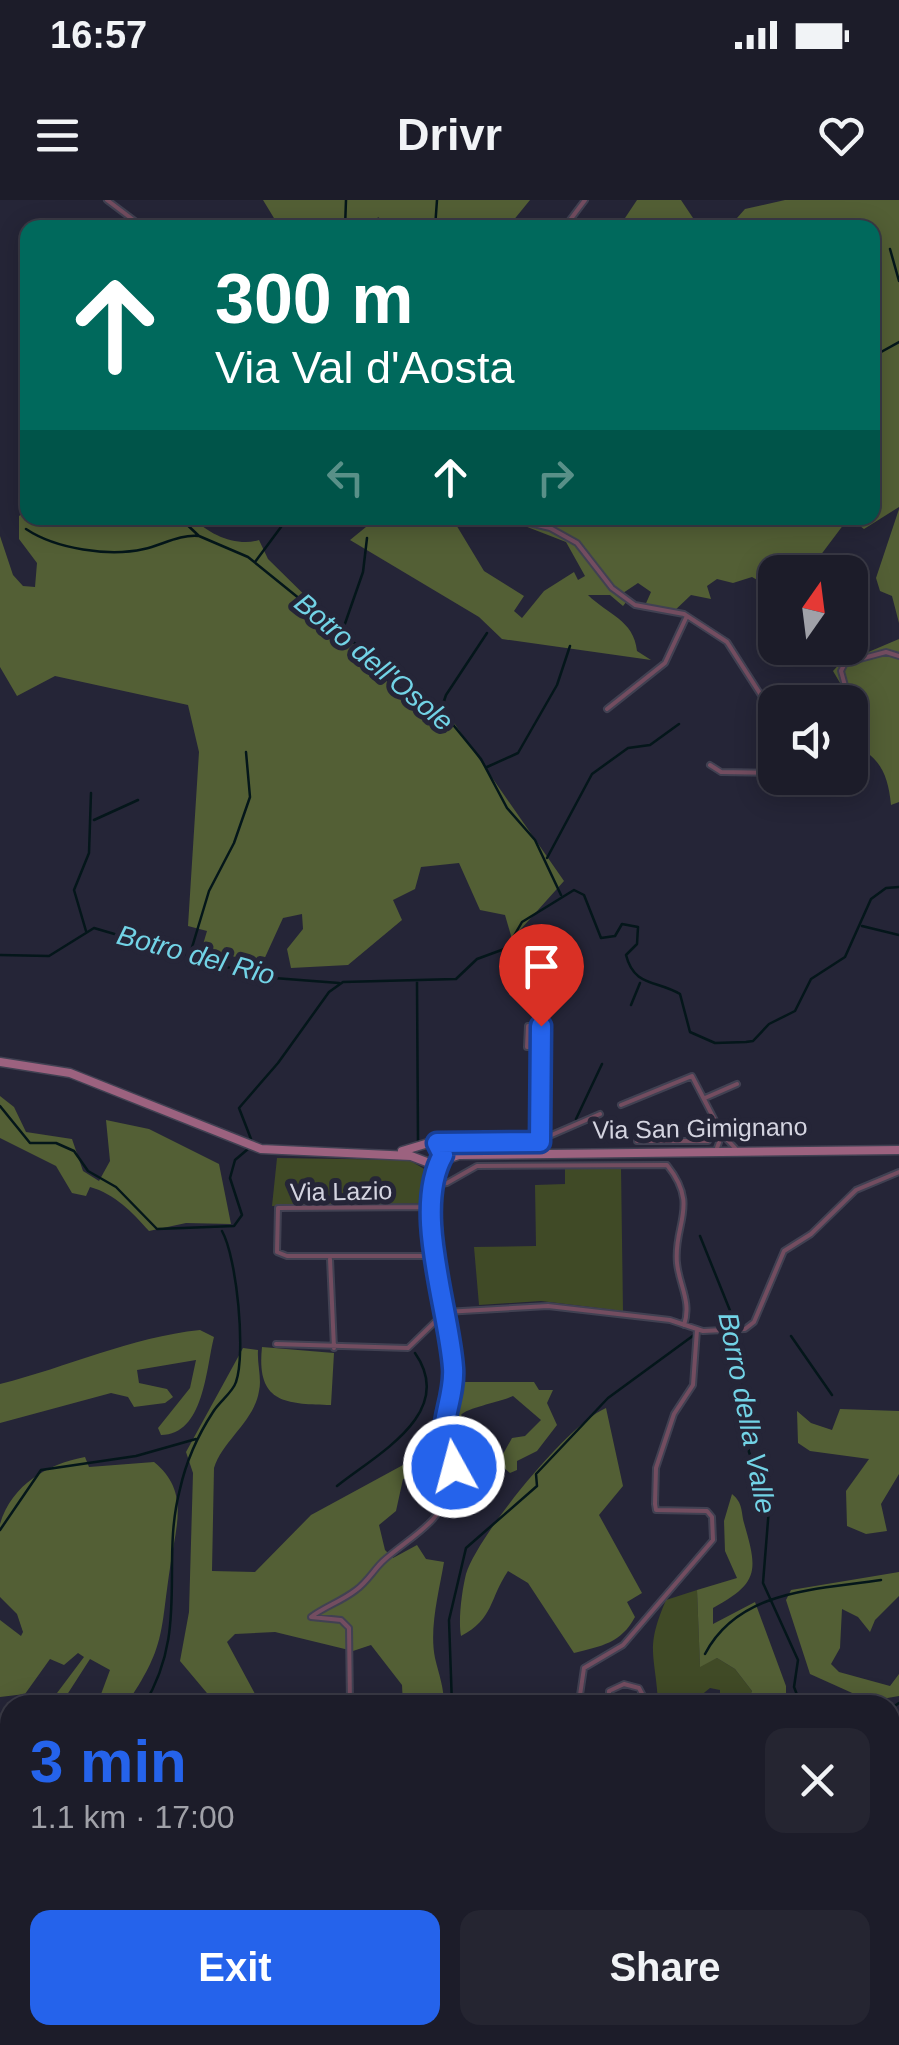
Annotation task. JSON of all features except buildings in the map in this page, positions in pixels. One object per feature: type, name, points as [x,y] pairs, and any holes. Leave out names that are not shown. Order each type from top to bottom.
[{"type":"main road","points":[[0,1062],[70,1073],[242,1144],[298,1153]]},
{"type":"main road","name":"Via San Gimignano","points":[[298,1153],[423,1146],[435,1156],[540,1144],[899,1147]]},
{"type":"main road","points":[[423,1146],[435,1156]]},
{"type":"main road","name":"Via San Gimignano","points":[[298,1153],[435,1156],[899,1147]]},
{"type":"street","points":[[107,200],[133,220]]},
{"type":"street","points":[[537,525],[577,543],[612,588],[635,604],[684,614],[727,642],[758,690]]},
{"type":"street","points":[[607,709],[665,663],[685,625],[684,614]]},
{"type":"street","points":[[845,685],[842,671],[845,664],[886,652],[899,656]]},
{"type":"street","points":[[710,765],[721,772],[758,773]]},
{"type":"street","points":[[541,1048],[527,1047],[528,1026],[541,1026],[541,1048],[540,1144],[600,1114]]},
{"type":"street","points":[[621,1105],[690,1076],[722,1134],[735,1148]]},
{"type":"street","points":[[704,1098],[737,1084]]},
{"type":"street","points":[[637,1141],[708,1140],[712,1137],[710,1122],[714,1119]]},
{"type":"street","points":[[717,1148],[722,1134]]},
{"type":"street","points":[[350,1695],[350,1632],[344,1622],[312,1619],[312,1614],[359,1588],[380,1565],[429,1526],[453,1480],[454,1467],[444,1438],[454,1392],[450,1325],[433,1256],[435,1156]]},
{"type":"street","points":[[435,1156],[434,1174],[442,1182]]},
{"type":"street","points":[[434,1183],[450,1182],[480,1166],[666,1165],[685,1212],[676,1253],[687,1311],[684,1324]]},
{"type":"street","points":[[276,1344],[408,1348],[445,1312],[544,1306],[684,1324],[697,1330],[739,1329],[754,1324],[784,1251],[811,1234],[856,1190],[899,1172]]},
{"type":"street","points":[[434,1193],[442,1182]]},
{"type":"street","name":"Via Lazio","points":[[330,1257],[287,1256],[277,1252],[279,1208],[434,1207]]},
{"type":"street","points":[[334,1348],[330,1257],[433,1256]]},
{"type":"street","points":[[580,1695],[584,1668],[623,1645],[713,1540],[712,1517],[707,1511],[656,1510],[654,1504],[656,1468],[674,1414],[693,1384],[697,1330]]},
{"type":"street","points":[[609,1695],[609,1691],[624,1684],[639,1688],[643,1695]]},
{"type":"green space","points":[[263,200],[530,200],[514,220],[275,220]]},
{"type":"green space","points":[[637,200],[681,200],[694,220],[624,220]]},
{"type":"green space","points":[[785,200],[899,200],[899,507],[880,519],[880,220],[735,220],[745,209]]},
{"type":"green space","points":[[899,509],[899,623],[892,596],[880,591],[876,578]]},
{"type":"green space","points":[[19,516],[20,525],[202,525],[224,538],[259,540],[268,559],[393,682],[429,709],[445,710],[564,881],[512,939],[505,915],[480,910],[459,863],[421,867],[415,889],[393,900],[402,920],[348,965],[291,968],[287,949],[303,929],[302,914],[283,918],[262,964],[202,948],[207,931],[188,926],[199,752],[188,705],[55,676],[17,696],[0,667],[0,536],[13,575],[23,586],[35,587],[37,563],[19,539]]},
{"type":"green space","points":[[368,525],[456,525],[484,571],[524,596],[514,611],[522,618],[544,591],[574,572],[578,580],[585,576],[566,542],[522,525],[843,525],[821,555],[758,555],[758,580],[752,577],[733,583],[717,579],[707,586],[711,599],[691,595],[671,614],[643,610],[651,592],[638,583],[620,595],[627,601],[623,606],[610,595],[588,595],[625,625],[637,651],[651,660],[502,639],[479,617],[350,540]]},
{"type":"green space","points":[[899,639],[899,802],[891,805],[881,767],[868,753],[868,685],[841,685],[833,671],[839,665],[868,665],[868,652]]},
{"type":"green space","points":[[0,1096],[14,1107],[26,1132],[72,1139],[83,1171],[99,1181],[110,1161],[106,1120],[149,1129],[219,1164],[231,1224],[186,1223],[149,1231],[107,1194],[90,1187],[86,1196],[72,1193],[56,1166],[0,1138]]},
{"type":"green space","points":[[277,1158],[409,1160],[431,1173],[431,1203],[272,1206]]},
{"type":"green space","points":[[621,1168],[623,1311],[541,1301],[479,1305],[474,1247],[536,1246],[535,1185],[565,1184],[565,1169]]},
{"type":"green space","points":[[200,1330],[214,1337],[205,1382],[195,1412],[175,1432],[161,1435],[158,1428],[190,1388],[196,1360],[137,1370],[139,1383],[167,1389],[173,1397],[165,1403],[134,1407],[128,1397],[111,1393],[0,1423],[0,1384],[124,1346]]},
{"type":"green space","points":[[262,1347],[334,1353],[331,1405],[277,1397],[264,1380]]},
{"type":"green space","points":[[243,1348],[258,1350],[260,1386],[256,1402],[214,1468],[212,1571],[255,1572],[311,1515],[403,1465],[426,1446],[449,1397],[438,1441],[419,1477],[403,1479],[396,1511],[379,1525],[385,1550],[393,1558],[417,1545],[426,1559],[444,1562],[433,1635],[443,1695],[402,1695],[402,1685],[371,1645],[353,1651],[275,1632],[235,1634],[227,1642],[256,1695],[209,1695],[180,1661],[189,1612],[193,1473],[186,1452]]},
{"type":"green space","points":[[464,1382],[534,1382],[539,1390],[553,1390],[547,1403],[557,1425],[537,1451],[517,1461],[517,1470],[510,1473],[498,1463],[512,1438],[525,1436],[541,1420],[513,1396],[461,1415],[468,1428],[457,1445],[448,1443],[450,1411]]},
{"type":"green space","points":[[606,1408],[623,1486],[599,1515],[642,1593],[627,1602],[635,1617],[630,1626],[610,1642],[574,1653],[528,1583],[508,1571],[480,1623],[461,1636],[466,1574],[474,1556],[506,1508],[549,1457]]},
{"type":"green space","points":[[840,1409],[899,1411],[899,1474],[881,1504],[887,1531],[866,1534],[847,1526],[846,1491],[869,1459],[810,1451],[798,1443],[797,1411],[811,1423],[832,1430]]},
{"type":"green space","points":[[85,1457],[89,1467],[154,1462],[166,1474],[177,1498],[177,1525],[162,1625],[155,1653],[132,1695],[101,1695],[110,1670],[90,1659],[67,1695],[56,1695],[84,1657],[78,1653],[64,1665],[50,1659],[25,1694],[0,1695],[0,1620],[21,1636],[23,1632],[17,1614],[0,1597],[0,1524],[22,1487],[58,1465]]},
{"type":"green space","points":[[732,1494],[741,1507],[752,1553],[751,1574],[739,1591],[713,1608],[713,1624],[755,1602],[786,1695],[750,1695],[752,1691],[735,1669],[717,1658],[700,1667],[697,1590],[737,1578],[725,1551],[724,1521]]},
{"type":"green space","points":[[899,1572],[899,1596],[875,1620],[870,1632],[858,1617],[842,1609],[840,1648],[831,1664],[839,1672],[890,1686],[899,1674],[899,1695],[857,1695],[810,1674],[786,1600],[791,1590]]},
{"type":"green space","points":[[697,1590],[700,1666],[717,1658],[735,1669],[752,1691],[750,1695],[720,1695],[720,1690],[710,1688],[701,1695],[657,1695],[653,1651],[655,1630],[666,1600]]},
{"type":"waterway","points":[[345,220],[346,200]]},
{"type":"waterway","points":[[436,220],[437,200]]},
{"type":"waterway","points":[[890,249],[899,281]]},
{"type":"waterway","points":[[880,353],[899,342]]},
{"type":"waterway","name":"Botro dell'Osole","points":[[187,525],[199,536],[248,557],[358,646],[390,682],[450,721],[481,759],[507,808],[535,840],[561,895]]},
{"type":"waterway","points":[[255,562],[281,527]]},
{"type":"waterway","points":[[26,529],[52,542],[99,551],[130,551],[199,536]]},
{"type":"waterway","points":[[341,635],[363,572],[367,538]]},
{"type":"waterway","points":[[440,713],[446,695],[487,633]]},
{"type":"waterway","points":[[487,767],[518,753],[557,685],[570,646]]},
{"type":"waterway","points":[[547,858],[592,774],[628,748],[650,745],[679,724]]},
{"type":"waterway","points":[[190,954],[209,891],[234,843],[250,797],[246,752]]},
{"type":"waterway","points":[[86,931],[74,890],[89,853],[91,793]]},
{"type":"waterway","points":[[94,820],[138,800]]},
{"type":"waterway","points":[[0,1106],[30,1143],[56,1143],[74,1151],[88,1171],[116,1187],[157,1229],[234,1226],[242,1215],[230,1178],[235,1160],[248,1149],[251,1139],[239,1108],[278,1063],[329,992],[343,982],[456,979],[477,959],[507,948],[522,922],[574,890],[584,895],[601,938],[615,936],[622,924],[638,927],[637,944],[626,955],[630,965],[641,978],[680,994],[690,1032],[715,1043],[753,1041],[769,1024],[795,1011],[811,979],[845,957],[871,899],[886,888],[899,887]]},
{"type":"waterway","points":[[862,926],[899,935]]},
{"type":"waterway","name":"Botro del Rio","points":[[0,955],[49,956],[94,928],[261,977],[339,983]]},
{"type":"waterway","points":[[417,981],[418,1143]]},
{"type":"waterway","name":"Borro della Valle","points":[[631,1005],[640,983]]},
{"type":"waterway","points":[[576,1119],[602,1064]]},
{"type":"waterway","points":[[149,1695],[166,1650],[172,1544],[183,1479],[198,1439],[234,1386],[239,1368],[236,1283],[222,1231]]},
{"type":"waterway","name":"Borro della Valle","points":[[700,1236],[733,1318],[749,1452],[769,1508],[763,1583],[798,1660],[794,1687],[797,1695]]},
{"type":"waterway","points":[[452,1695],[449,1620],[466,1548],[537,1486],[536,1474],[608,1398],[694,1335]]},
{"type":"waterway","points":[[791,1336],[832,1395]]},
{"type":"waterway","points":[[337,1486],[390,1446],[419,1413],[426,1395],[425,1375],[415,1353]]},
{"type":"waterway","points":[[0,1530],[41,1470],[136,1456],[196,1439]]},
{"type":"waterway","points":[[705,1654],[738,1616],[759,1605],[806,1591],[881,1580]]},
{"type":"route","points":[[454,1467],[444,1438],[454,1392],[450,1322],[440,1297],[433,1259],[434,1173],[443,1155],[437,1143],[540,1142],[541,1026]]}]
